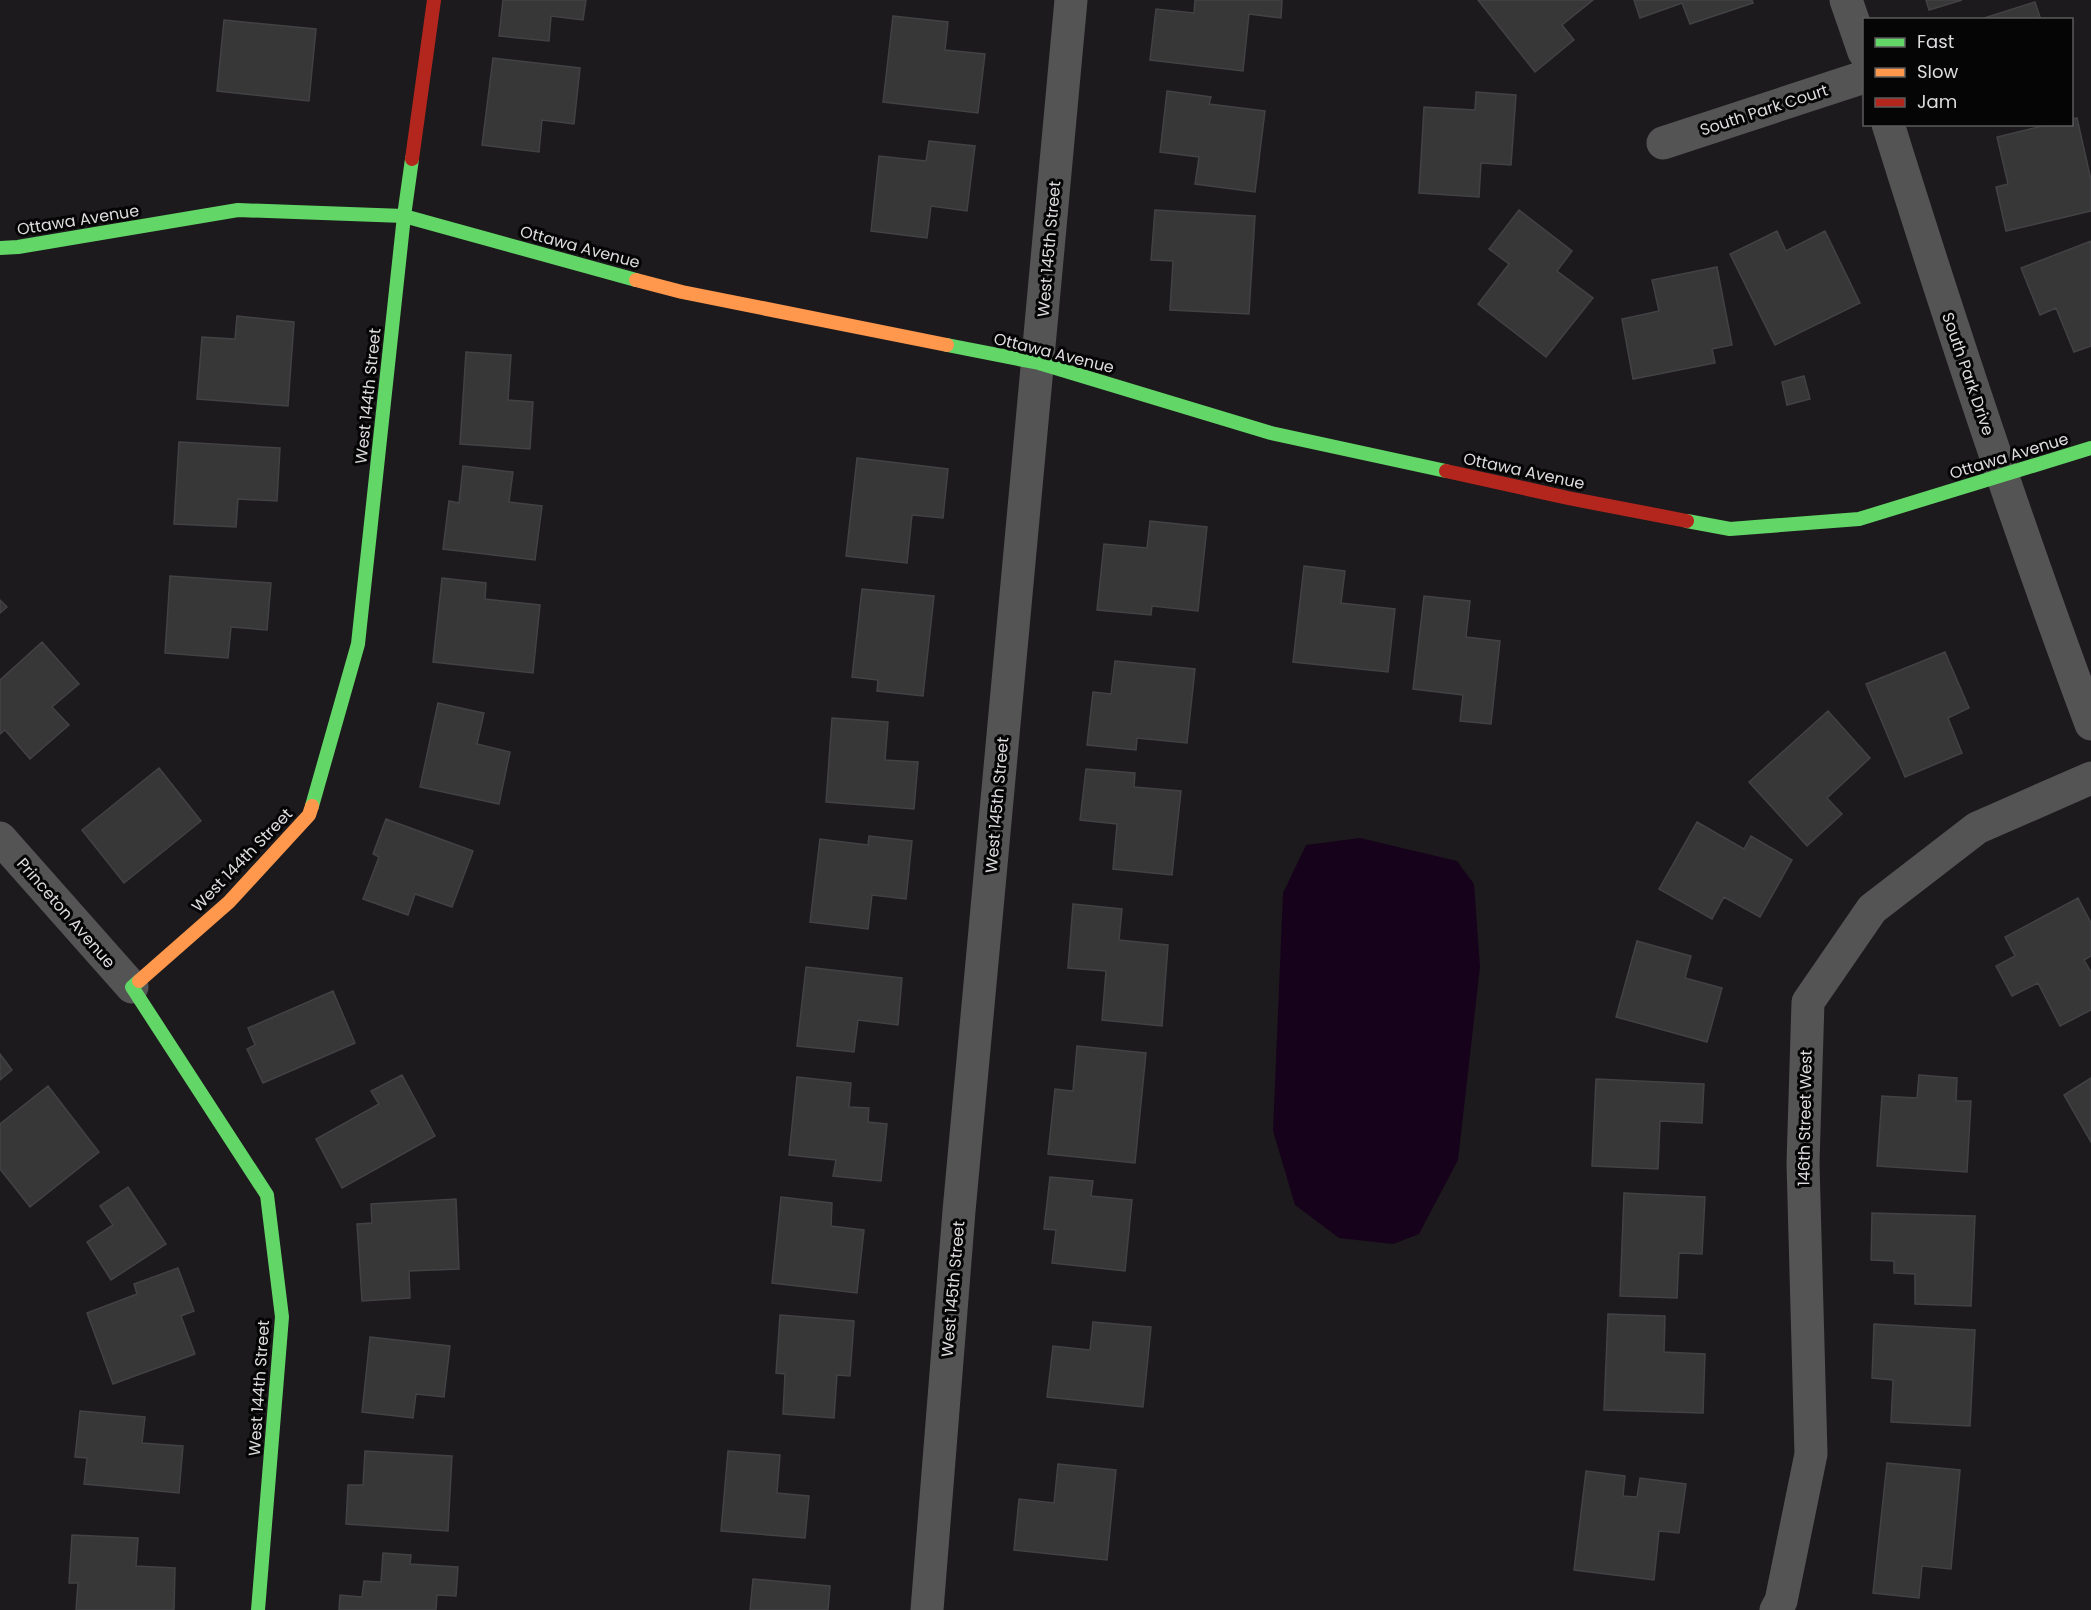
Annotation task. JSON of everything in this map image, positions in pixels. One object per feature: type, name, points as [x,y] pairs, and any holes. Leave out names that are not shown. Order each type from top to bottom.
[{"type":"street","name":"West 144th Street","points":[[258,1610],[282,1317],[267,1195],[132,987],[229,902],[309,815],[358,644],[404,216],[434,0]]},
{"type":"street","name":"West 145th Street","points":[[927,1610],[959,1211],[1071,0]]},
{"type":"street","points":[[1846,0],[1863,49]]},
{"type":"street","name":"South Park Court","points":[[1663,143],[1863,77]]},
{"type":"street","name":"South Park Drive","points":[[1889,126],[1935,276],[2002,476],[2091,724]]},
{"type":"street","name":"Ottawa Avenue","points":[[0,248],[18,247],[238,210],[404,216],[682,292],[1039,363],[1271,433],[1568,498],[1730,529],[1859,519],[2091,448]]},
{"type":"street","name":"146th Street West","points":[[1779,1606],[1811,1454],[1803,1163],[1808,1002],[1872,909],[1977,828],[2091,778]]},
{"type":"street","name":"Princeton Avenue","points":[[0,838],[132,987]]},
{"type":"shaded area","points":[[1360,838],[1457,861],[1474,884],[1480,967],[1458,1160],[1419,1234],[1393,1244],[1339,1238],[1295,1205],[1273,1131],[1283,893],[1306,845]]},
{"type":"building","points":[[503,0],[586,0],[583,20],[551,16],[549,41],[499,36]]},
{"type":"building","points":[[1195,0],[1282,0],[1281,18],[1249,14],[1243,71],[1150,60],[1156,9],[1194,13]]},
{"type":"building","points":[[1478,0],[1593,0],[1562,25],[1574,40],[1535,72]]},
{"type":"building","points":[[1634,0],[1752,0],[1753,3],[1690,24],[1682,3],[1640,18]]},
{"type":"building","points":[[1926,0],[1962,0],[1929,10]]},
{"type":"building","points":[[2035,2],[2040,18],[1984,18]]},
{"type":"building","points":[[893,16],[948,22],[945,50],[985,54],[978,113],[883,102]]},
{"type":"building","points":[[224,20],[316,29],[309,101],[217,91]]},
{"type":"building","points":[[493,58],[580,68],[574,124],[542,120],[539,152],[482,145]]},
{"type":"building","points":[[1167,91],[1211,97],[1209,104],[1265,111],[1255,192],[1195,184],[1199,157],[1160,152]]},
{"type":"building","points":[[1476,92],[1516,95],[1511,165],[1481,163],[1479,197],[1419,193],[1424,107],[1475,110]]},
{"type":"building","points":[[2077,118],[2091,180],[2091,211],[2006,231],[1996,187],[2008,184],[1997,137],[2042,126],[2073,126],[2073,119]]},
{"type":"building","points":[[929,141],[975,146],[967,211],[931,206],[927,238],[871,231],[879,156],[926,161]]},
{"type":"building","points":[[1155,210],[1255,216],[1249,314],[1170,310],[1173,261],[1151,260]]},
{"type":"building","points":[[1519,210],[1572,251],[1557,271],[1593,298],[1546,357],[1478,304],[1509,264],[1489,249]]},
{"type":"building","points":[[1777,231],[1786,251],[1825,231],[1860,303],[1775,345],[1730,254]]},
{"type":"building","points":[[2091,241],[2091,346],[2074,352],[2056,308],[2040,315],[2021,268]]},
{"type":"building","points":[[1717,267],[1732,345],[1712,349],[1715,363],[1633,379],[1622,319],[1659,311],[1652,280]]},
{"type":"building","points":[[237,316],[294,322],[288,406],[197,399],[202,337],[235,339]]},
{"type":"building","points":[[466,352],[511,355],[508,400],[533,402],[530,449],[460,444]]},
{"type":"building","points":[[1804,376],[1810,399],[1787,405],[1782,382]]},
{"type":"building","points":[[179,442],[280,448],[277,501],[238,499],[236,527],[174,524]]},
{"type":"building","points":[[857,458],[948,469],[943,518],[912,515],[907,563],[846,556]]},
{"type":"building","points":[[463,466],[513,472],[509,502],[542,506],[535,560],[443,549],[449,501],[459,503]]},
{"type":"building","points":[[1150,521],[1207,527],[1198,611],[1152,606],[1151,615],[1097,610],[1104,544],[1147,548]]},
{"type":"building","points":[[1304,566],[1345,571],[1341,603],[1395,609],[1388,672],[1293,662]]},
{"type":"building","points":[[170,576],[271,583],[267,630],[231,627],[228,658],[165,653]]},
{"type":"building","points":[[442,578],[486,583],[485,599],[540,605],[533,673],[433,662]]},
{"type":"building","points":[[862,589],[934,596],[923,696],[877,691],[878,680],[852,677]]},
{"type":"building","points":[[1424,596],[1470,601],[1466,637],[1500,641],[1491,724],[1460,721],[1463,695],[1413,689]]},
{"type":"building","points":[[0,600],[7,607],[0,613]]},
{"type":"building","points":[[42,642],[79,684],[52,707],[69,725],[30,759],[5,730],[0,734],[0,680]]},
{"type":"building","points":[[1945,652],[1969,708],[1948,718],[1962,753],[1905,777],[1866,684]]},
{"type":"building","points":[[1115,661],[1195,669],[1187,743],[1137,738],[1136,750],[1087,745],[1093,692],[1111,694]]},
{"type":"building","points":[[438,703],[484,713],[477,744],[510,752],[499,804],[420,787]]},
{"type":"building","points":[[1828,711],[1870,758],[1827,798],[1842,814],[1807,846],[1749,782]]},
{"type":"building","points":[[832,718],[888,722],[885,760],[918,762],[914,809],[826,802]]},
{"type":"building","points":[[159,768],[201,821],[124,883],[82,830]]},
{"type":"building","points":[[1086,769],[1135,773],[1134,787],[1181,791],[1172,875],[1113,869],[1117,824],[1080,820]]},
{"type":"building","points":[[386,819],[473,851],[452,907],[415,894],[408,915],[363,899],[379,857],[373,854]]},
{"type":"building","points":[[1697,822],[1744,849],[1751,836],[1792,860],[1760,917],[1724,897],[1712,919],[1659,889]]},
{"type":"building","points":[[869,836],[912,841],[906,899],[872,895],[868,929],[810,922],[820,839],[868,845]]},
{"type":"building","points":[[2078,898],[2091,923],[2091,956],[2084,960],[2091,972],[2091,1010],[2060,1026],[2038,983],[2012,996],[1996,966],[2015,956],[2005,937]]},
{"type":"building","points":[[1073,904],[1122,909],[1119,940],[1168,945],[1162,1026],[1102,1020],[1106,971],[1068,968]]},
{"type":"building","points":[[1637,941],[1691,956],[1685,978],[1722,988],[1707,1042],[1616,1017]]},
{"type":"building","points":[[806,967],[902,978],[898,1025],[858,1020],[854,1052],[797,1046]]},
{"type":"building","points":[[333,991],[355,1043],[263,1083],[247,1049],[255,1045],[248,1028]]},
{"type":"building","points":[[1077,1046],[1146,1053],[1135,1163],[1048,1154],[1055,1089],[1073,1091]]},
{"type":"building","points":[[0,1054],[12,1070],[0,1080]]},
{"type":"building","points":[[402,1075],[435,1136],[342,1188],[316,1139],[379,1104],[371,1091]]},
{"type":"building","points":[[1919,1075],[1957,1078],[1956,1101],[1971,1101],[1967,1172],[1877,1166],[1882,1096],[1917,1098]]},
{"type":"building","points":[[797,1077],[851,1083],[849,1107],[869,1108],[868,1122],[887,1124],[881,1181],[833,1176],[836,1160],[789,1155]]},
{"type":"building","points":[[2091,1078],[2091,1142],[2064,1095]]},
{"type":"building","points":[[1596,1079],[1704,1084],[1702,1123],[1660,1121],[1658,1169],[1592,1166]]},
{"type":"building","points":[[48,1086],[99,1152],[30,1207],[0,1169],[0,1124]]},
{"type":"building","points":[[1050,1177],[1093,1181],[1091,1196],[1132,1200],[1125,1271],[1052,1263],[1056,1230],[1044,1229]]},
{"type":"building","points":[[128,1187],[166,1244],[111,1280],[87,1242],[113,1225],[100,1206]]},
{"type":"building","points":[[1624,1193],[1705,1197],[1702,1254],[1679,1253],[1677,1298],[1620,1296]]},
{"type":"building","points":[[781,1197],[832,1203],[831,1226],[864,1230],[857,1293],[772,1283]]},
{"type":"building","points":[[456,1199],[459,1269],[409,1271],[410,1298],[362,1301],[357,1224],[372,1223],[371,1204]]},
{"type":"building","points":[[1872,1213],[1975,1216],[1971,1306],[1915,1304],[1915,1274],[1894,1273],[1894,1261],[1871,1260]]},
{"type":"building","points":[[178,1268],[194,1311],[181,1316],[195,1354],[113,1384],[87,1313],[137,1294],[134,1284]]},
{"type":"building","points":[[1608,1314],[1665,1316],[1664,1352],[1705,1354],[1703,1413],[1604,1410]]},
{"type":"building","points":[[780,1315],[854,1321],[850,1376],[837,1375],[834,1418],[783,1414],[785,1374],[776,1373]]},
{"type":"building","points":[[1093,1322],[1151,1327],[1143,1407],[1047,1397],[1053,1346],[1090,1350]]},
{"type":"building","points":[[1874,1324],[1975,1330],[1970,1426],[1891,1422],[1893,1380],[1872,1378]]},
{"type":"building","points":[[370,1337],[450,1346],[444,1397],[416,1394],[413,1418],[362,1412]]},
{"type":"building","points":[[80,1411],[145,1417],[142,1443],[183,1446],[179,1493],[84,1484],[87,1458],[75,1457]]},
{"type":"building","points":[[365,1451],[452,1456],[448,1531],[346,1524],[348,1485],[363,1485]]},
{"type":"building","points":[[728,1451],[780,1455],[777,1493],[809,1496],[805,1538],[721,1531]]},
{"type":"building","points":[[1887,1463],[1960,1470],[1951,1569],[1922,1566],[1919,1598],[1873,1593]]},
{"type":"building","points":[[1058,1464],[1116,1470],[1107,1560],[1014,1550],[1019,1499],[1054,1503]]},
{"type":"building","points":[[1586,1471],[1625,1476],[1623,1496],[1637,1497],[1640,1478],[1686,1484],[1679,1533],[1659,1531],[1654,1580],[1574,1570]]},
{"type":"building","points":[[72,1535],[138,1538],[136,1566],[175,1568],[174,1610],[76,1610],[78,1583],[69,1583]]},
{"type":"building","points":[[383,1553],[411,1555],[410,1564],[458,1567],[456,1596],[437,1595],[436,1610],[339,1610],[340,1595],[362,1597],[364,1581],[381,1582]]},
{"type":"building","points":[[753,1579],[830,1586],[828,1610],[750,1610]]},
{"type":"traffic: fast","points":[[312,806],[358,644],[412,159]]},
{"type":"traffic: fast","points":[[0,248],[18,247],[238,210],[404,216],[636,280]]},
{"type":"traffic: fast","points":[[947,345],[1039,363],[1271,433],[1446,471]]},
{"type":"traffic: fast","points":[[1687,521],[1730,529],[1859,519],[2091,448]]},
{"type":"traffic: fast","points":[[139,981],[132,987],[267,1195],[282,1317],[258,1610]]},
{"type":"traffic: slow","points":[[636,280],[682,292],[947,345]]},
{"type":"traffic: slow","points":[[139,981],[229,902],[309,815],[312,806]]},
{"type":"traffic: jam","points":[[412,159],[434,0]]},
{"type":"traffic: jam","points":[[1446,471],[1687,521]]}]
